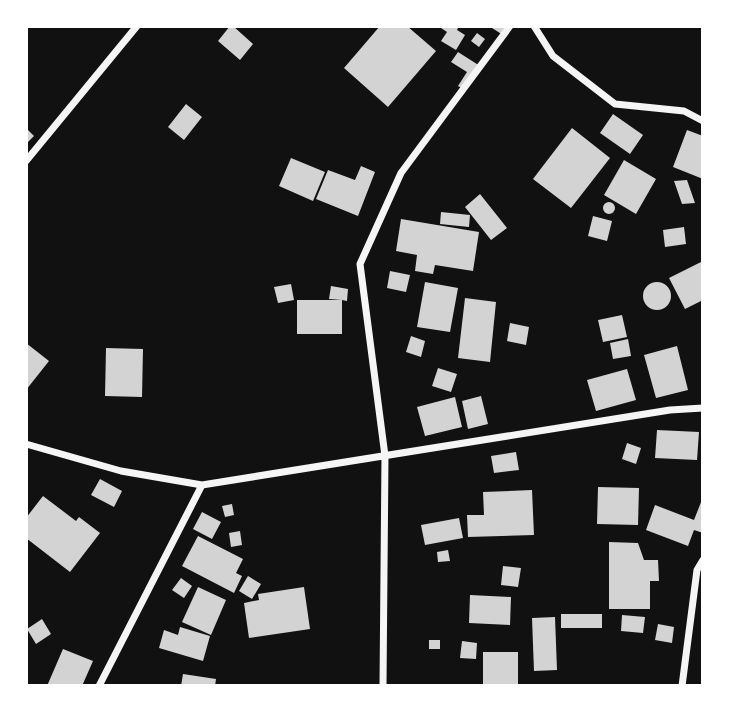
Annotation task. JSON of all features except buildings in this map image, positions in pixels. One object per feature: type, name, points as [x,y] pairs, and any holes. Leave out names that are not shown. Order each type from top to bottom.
[{"type":"street","points":[[26,161],[137,26]]},
{"type":"street","points":[[383,686],[385,456],[360,264],[401,173],[510,26]]},
{"type":"street","points":[[534,26],[553,56],[615,104],[684,111],[703,121]]},
{"type":"street","points":[[26,444],[121,471],[202,485],[670,410],[703,408]]},
{"type":"street","points":[[99,686],[202,485]]},
{"type":"street","points":[[682,686],[696,570],[703,560]]}]
